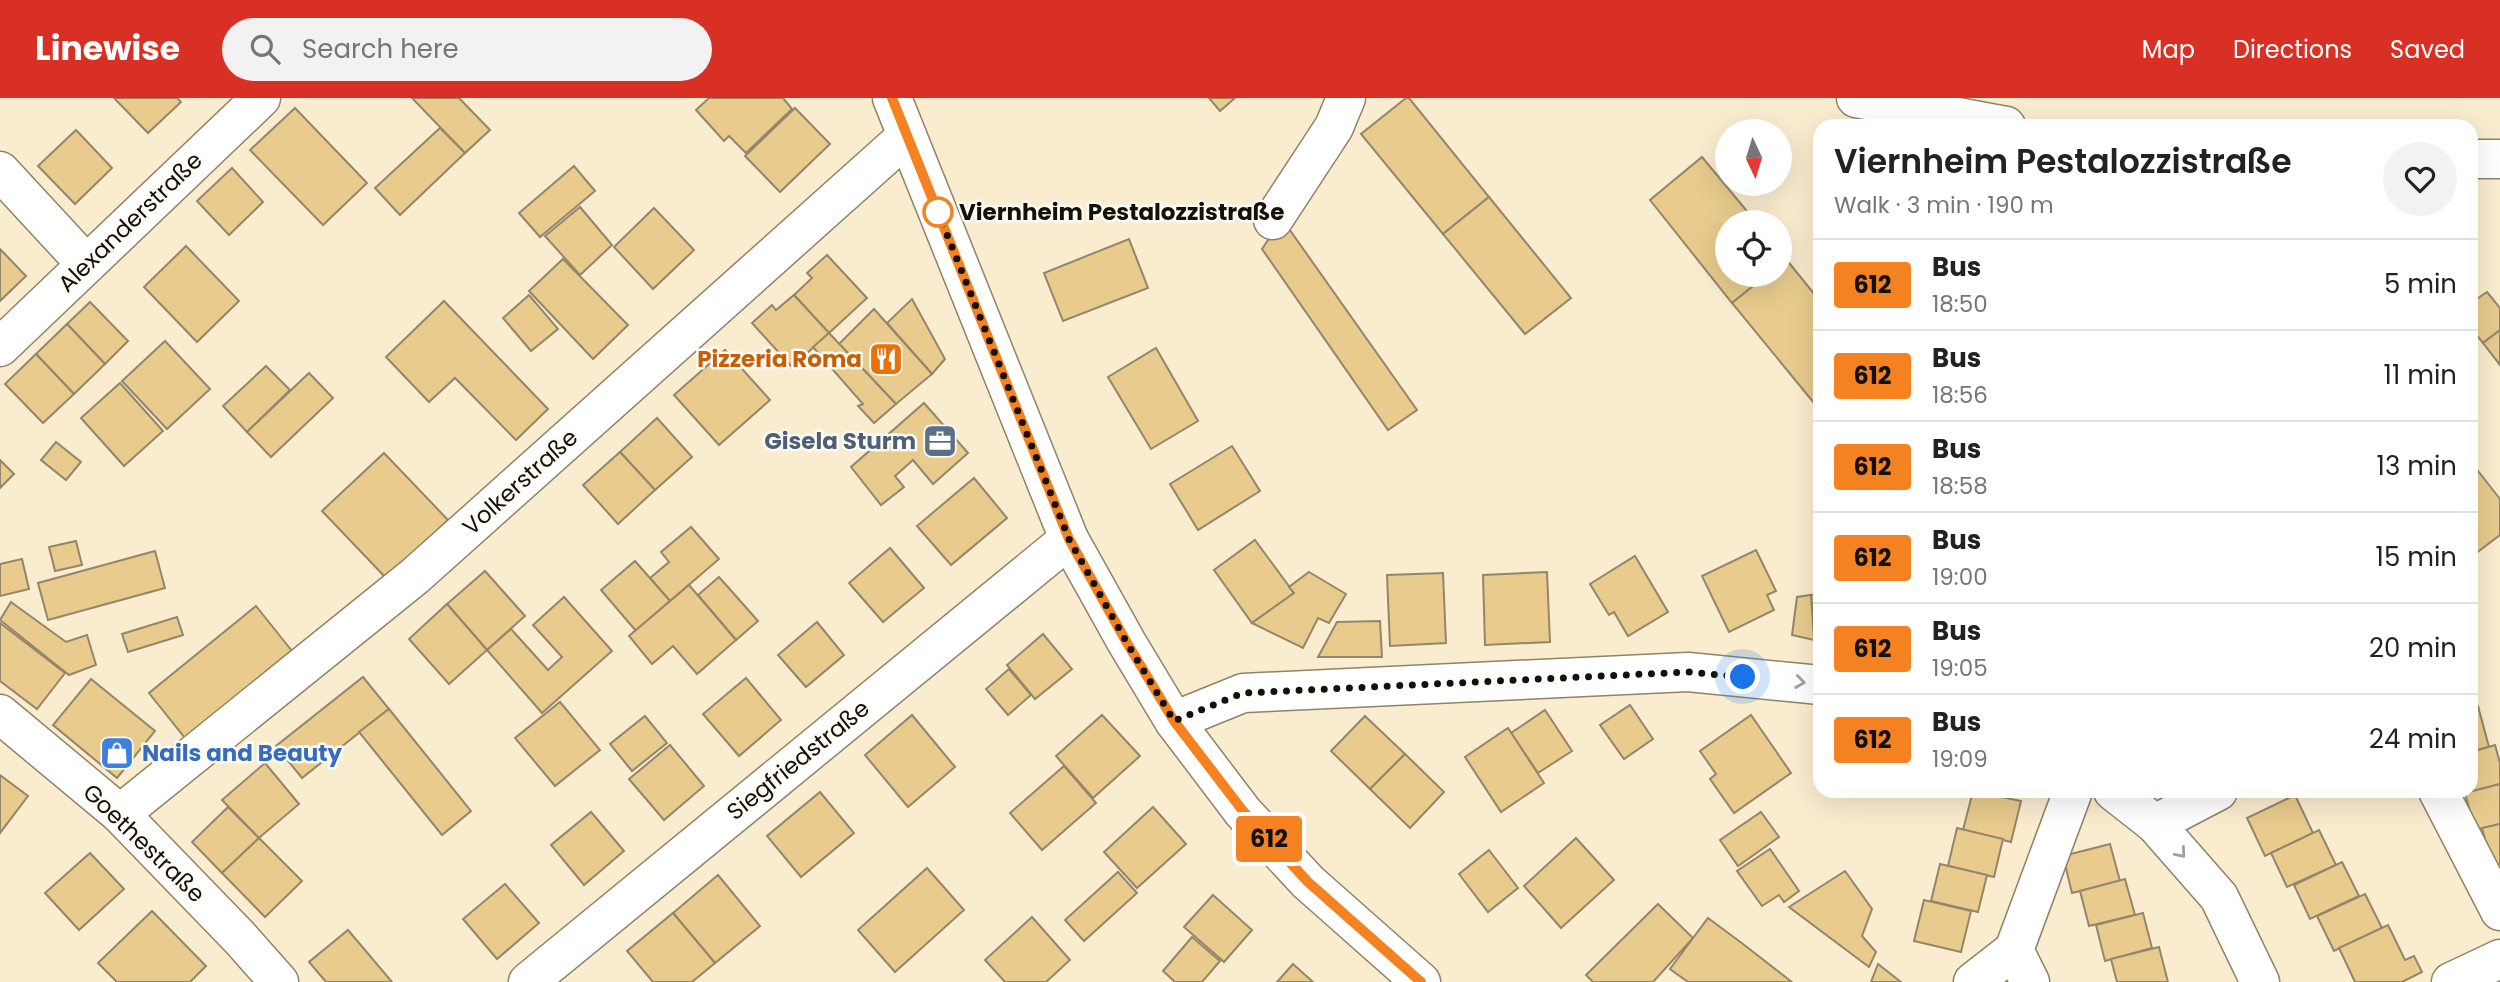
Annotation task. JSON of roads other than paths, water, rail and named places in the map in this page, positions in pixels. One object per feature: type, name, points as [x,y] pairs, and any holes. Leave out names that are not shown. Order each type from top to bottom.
[{"type":"street","name":"Alexanderstraße","points":[[0,346],[261,98]]},
{"type":"street","points":[[892,98],[1069,539],[1127,643],[1174,721],[1243,811],[1308,882],[1421,982]]},
{"type":"street","points":[[1273,220],[1334,127],[1346,98]]},
{"type":"street","points":[[1856,98],[1905,102],[1977,119]]},
{"type":"street","name":"Volkerstraße","points":[[120,814],[415,576],[907,136]]},
{"type":"street","points":[[2478,159],[2500,159]]},
{"type":"street","points":[[0,171],[86,264]]},
{"type":"street","name":"Siegfriedstraße","points":[[528,982],[1069,539]]},
{"type":"street","points":[[1174,721],[1243,693],[1688,672],[1813,684]]},
{"type":"street","name":"Goethestraße","points":[[0,714],[120,814],[279,982]]},
{"type":"street","points":[[1973,982],[2022,966],[2071,798]]},
{"type":"street","points":[[2122,798],[2155,824],[2219,897],[2260,982]]},
{"type":"street","points":[[2155,824],[2205,798]]},
{"type":"street","points":[[2442,798],[2500,911]]},
{"type":"street","points":[[2451,982],[2500,959]]},
{"type":"place","name":"Viernheim Pestalozzistraße","points":[[938,212]]},
{"type":"place","name":"Pizzeria Roma","points":[[886,359]]},
{"type":"place","name":"Gisela Sturm","points":[[940,441]]},
{"type":"place","name":"Nails and Beauty","points":[[117,753]]}]
